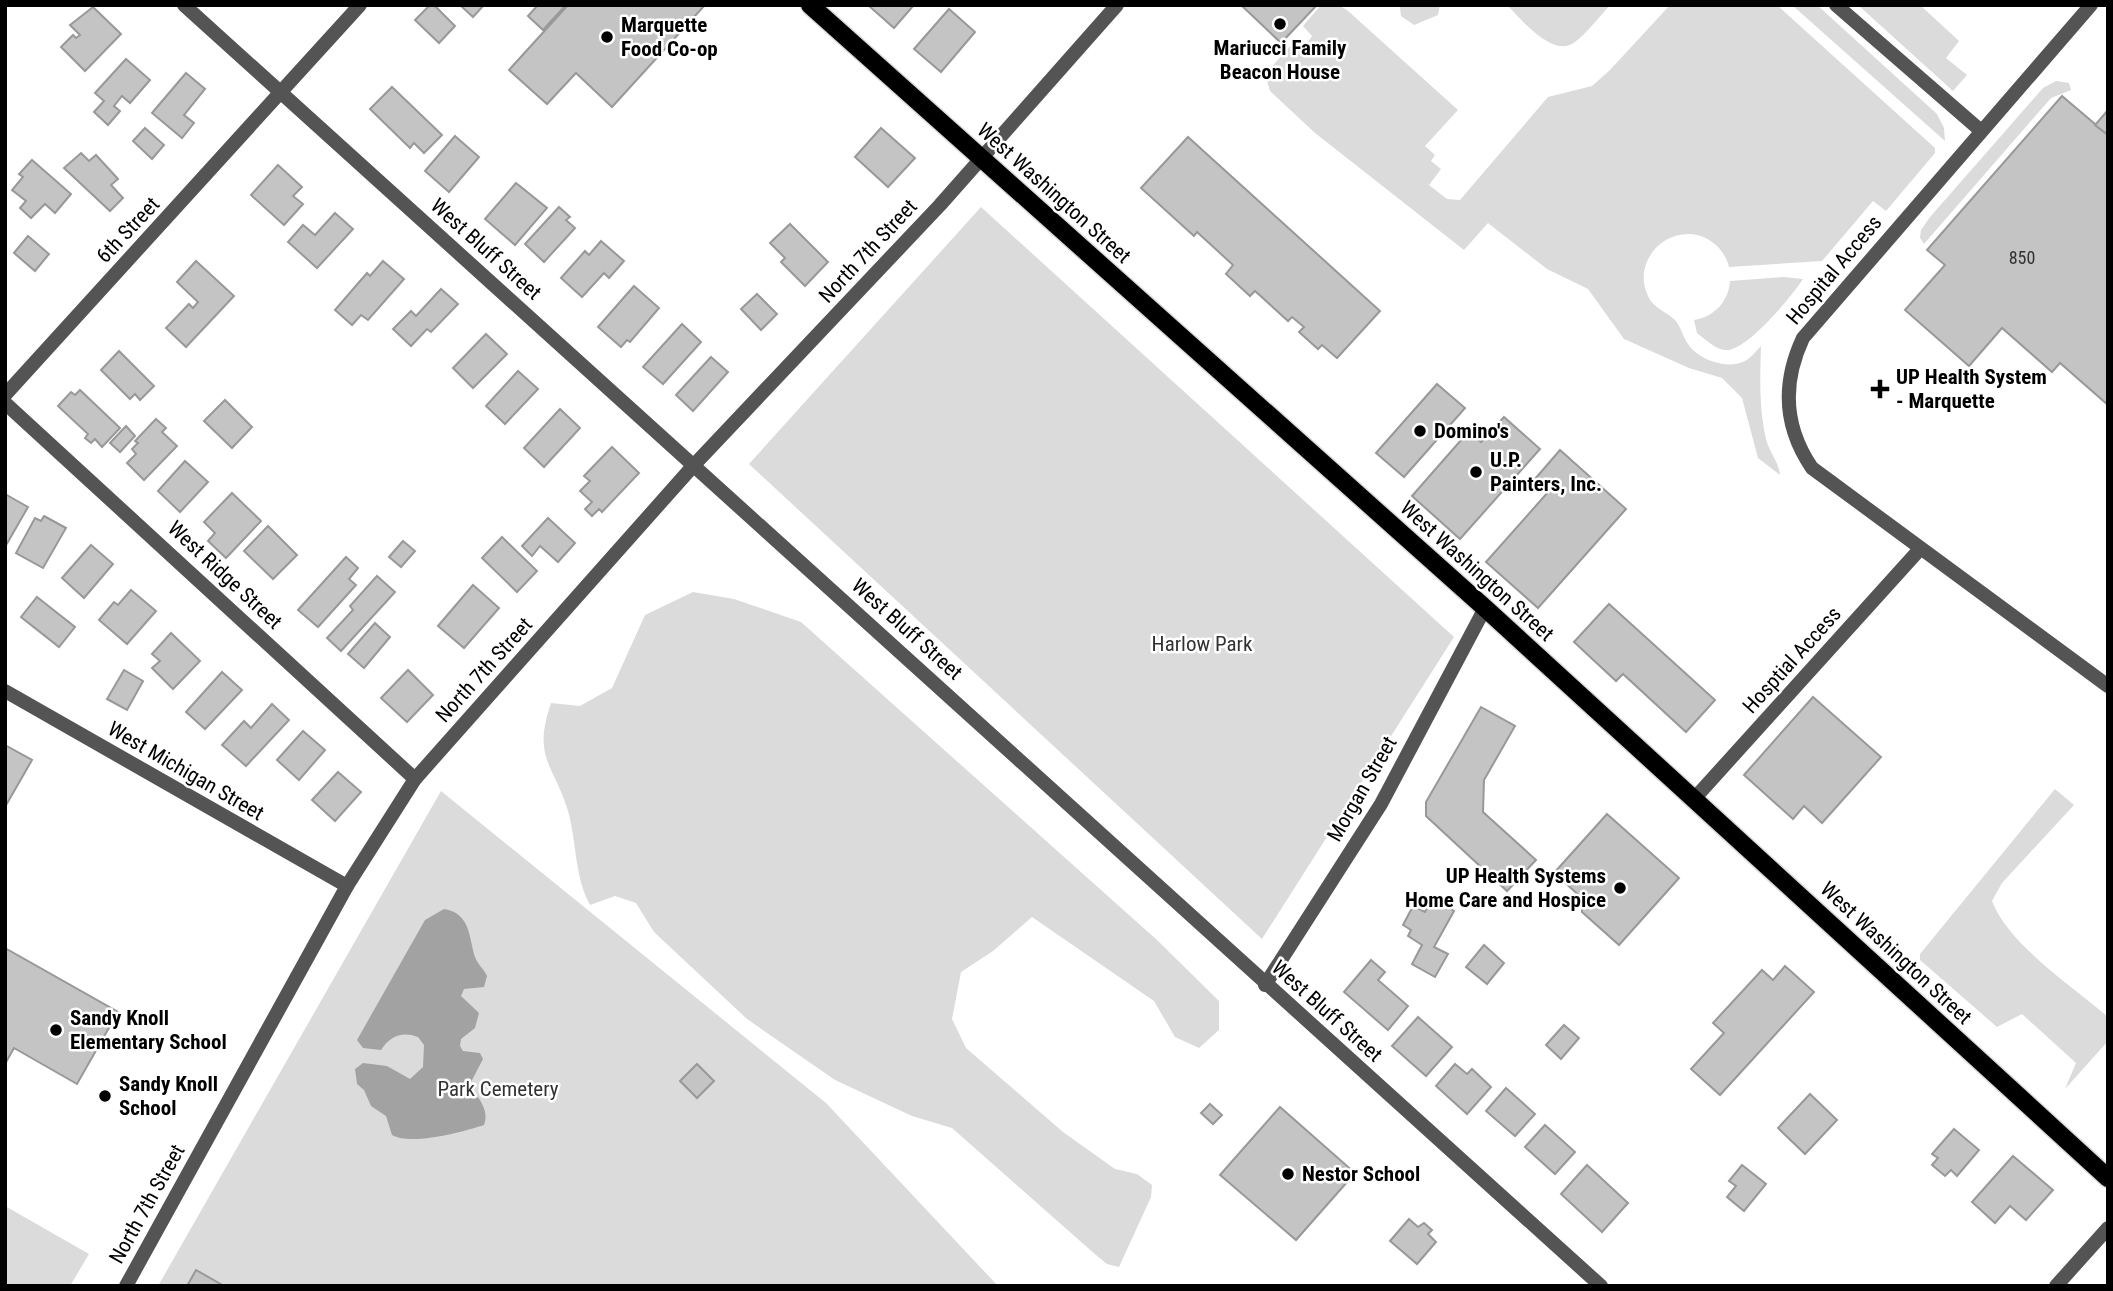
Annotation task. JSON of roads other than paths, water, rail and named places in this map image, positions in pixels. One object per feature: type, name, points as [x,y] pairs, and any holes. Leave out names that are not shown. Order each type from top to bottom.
[{"type":"main road","name":"West Washington Street","points":[[810,5],[1485,608],[2108,1178]]},
{"type":"street","name":"West Bluff Street","points":[[184,5],[1601,1286]]},
{"type":"street","name":"6th Street","points":[[5,395],[282,94],[360,5]]},
{"type":"street","name":"North 7th Street","points":[[126,1286],[347,886],[415,779],[694,465],[981,159],[1117,5]]},
{"type":"street","points":[[1836,5],[1980,130]]},
{"type":"street","name":"Hospital Access","points":[[2091,5],[1980,130],[1803,338],[1790,373],[1789,414],[1792,432],[1812,468],[2108,687]]},
{"type":"street","name":"West Ridge Street","points":[[5,403],[415,779]]},
{"type":"street","name":"Hosptial Access","points":[[1694,799],[1920,550]]},
{"type":"street","name":"Morgan Street","points":[[1265,985],[1381,804],[1485,608]]},
{"type":"street","name":"West Michigan Street","points":[[5,691],[347,886]]},
{"type":"street","points":[[2056,1286],[2108,1228]]},
{"type":"place","name":"Mariucci Family Beacon House","points":[[1280,24]]},
{"type":"place","name":"Marquette Food Co-op","points":[[607,37]]},
{"type":"place","name":"UP Health System - Marquette","points":[[1880,389]]},
{"type":"place","name":"Domino's","points":[[1420,431]]},
{"type":"place","name":"U.P. Painters, Inc.","points":[[1476,472]]},
{"type":"place","name":"UP Health Systems Home Care and Hospice","points":[[1620,888]]},
{"type":"place","name":"Sandy Knoll Elementary School","points":[[56,1030]]},
{"type":"place","name":"Sandy Knoll School","points":[[105,1096]]},
{"type":"place","name":"Nestor School","points":[[1288,1174]]},
{"type":"park label","name":"Harlow Park","points":[[1202,644]]},
{"type":"park label","name":"Park Cemetery","points":[[498,1089]]}]
